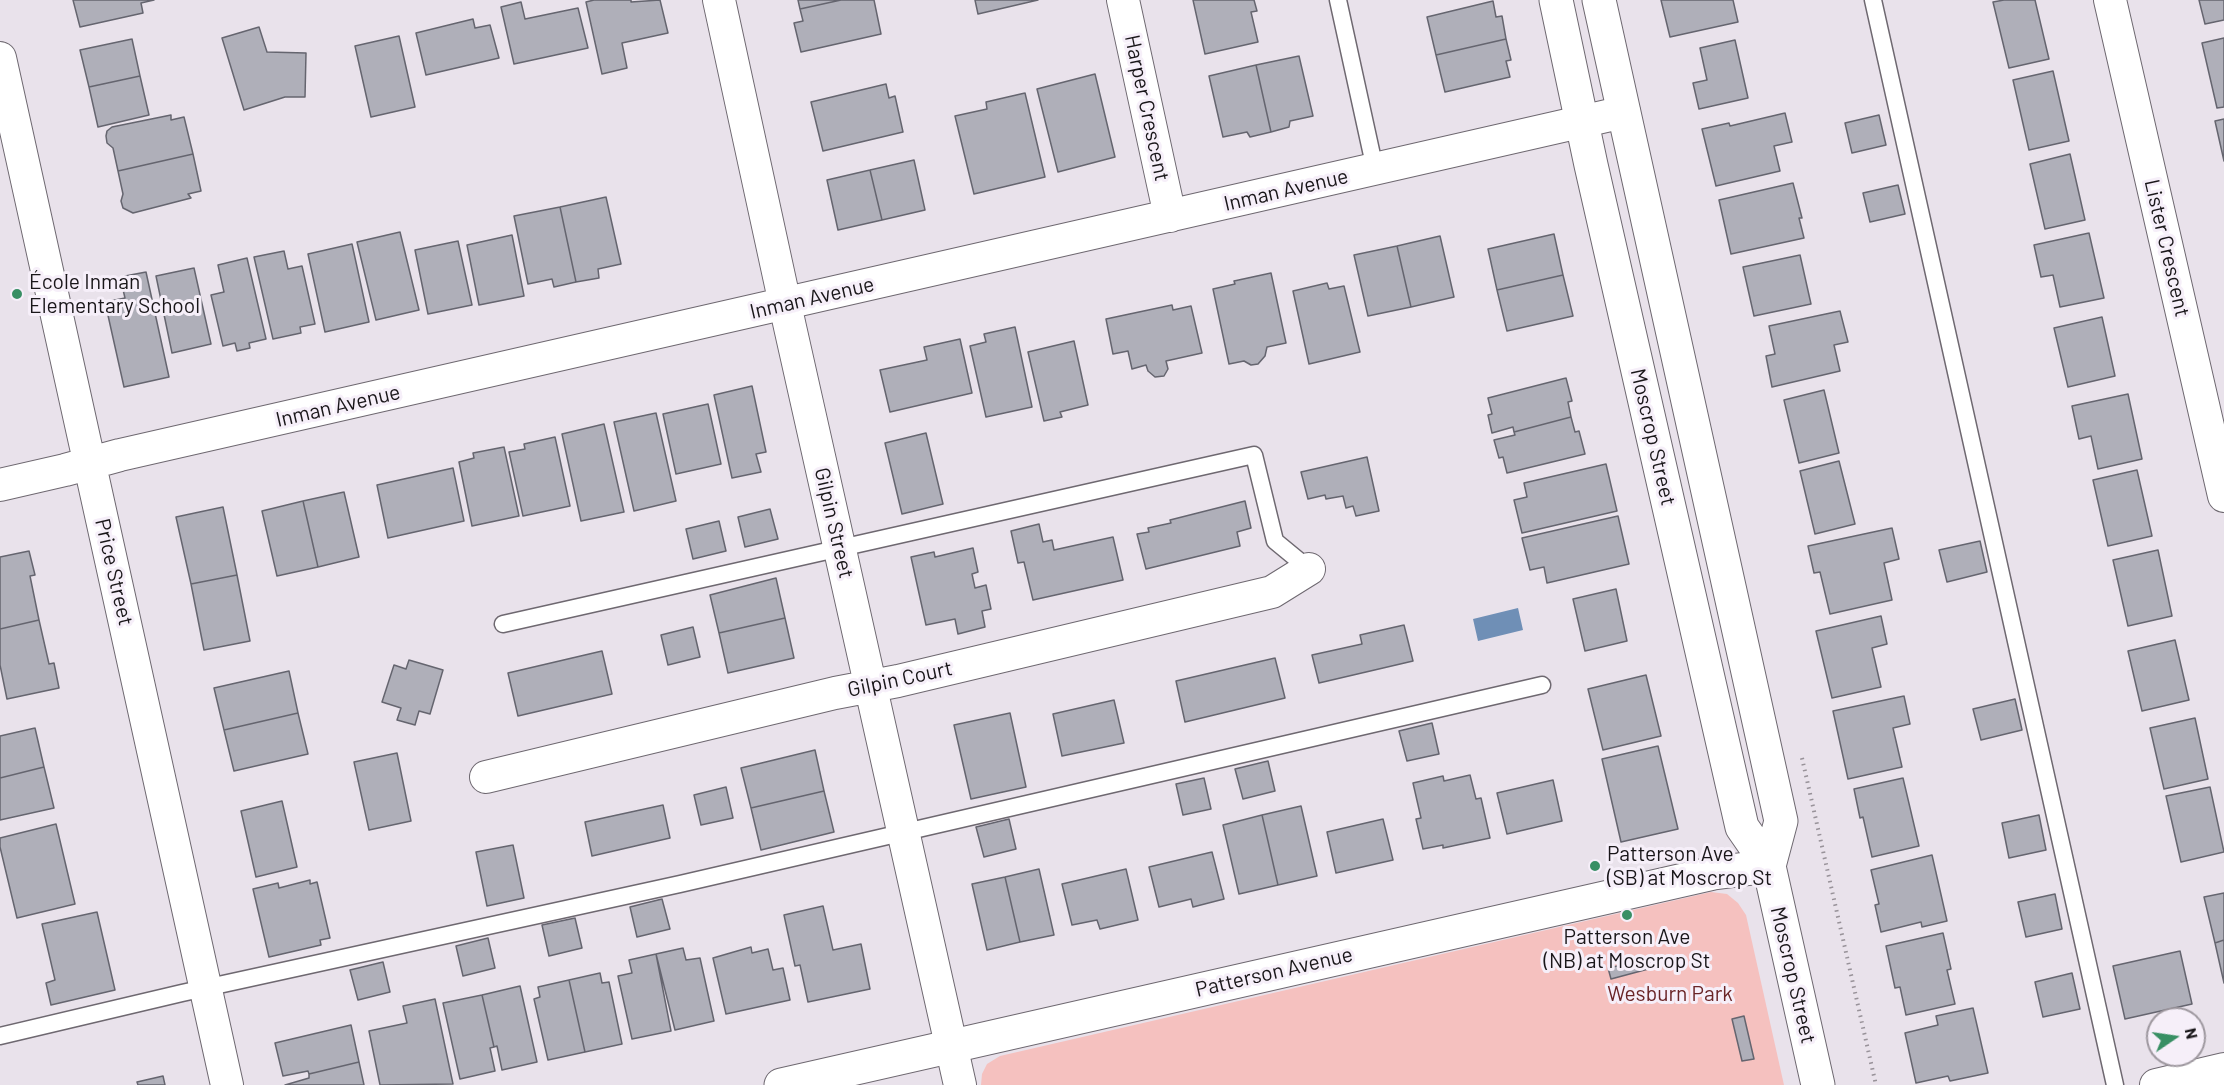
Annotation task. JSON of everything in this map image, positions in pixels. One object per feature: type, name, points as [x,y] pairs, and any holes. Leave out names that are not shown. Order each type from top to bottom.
[{"type":"street","name":"Gilpin Street","points":[[719,0],[960,1085]]},
{"type":"street","name":"Harper Crescent","points":[[1123,0],[1170,216]]},
{"type":"street","name":"Moscrop Street","points":[[1556,0],[1742,827],[1769,866],[1818,1085]]},
{"type":"street","name":"Moscrop Street","points":[[1599,0],[1781,821],[1769,866]]},
{"type":"street","name":"Lister Crescent","points":[[2110,0],[2224,496]]},
{"type":"street","name":"Price Street","points":[[0,58],[227,1085]]},
{"type":"street","name":"Inman Avenue","points":[[0,485],[1624,112]]},
{"type":"street","name":"Gilpin Court","points":[[486,777],[1272,592],[1309,569]]},
{"type":"street","name":"Patterson Avenue","points":[[781,1085],[1714,873],[1769,866]]},
{"type":"street","points":[[2156,1085],[2224,1069]]},
{"type":"lane","points":[[1338,0],[1375,169]]},
{"type":"lane","points":[[1873,0],[2115,1085]]},
{"type":"lane","points":[[503,624],[1254,455],[1275,541],[1309,569]]},
{"type":"lane","points":[[0,1036],[206,988],[680,884],[1542,685]]},
{"type":"green space","name":"Wesburn Park","points":[[1711,892],[1727,894],[1738,903],[1746,915],[1784,1085],[981,1085],[982,1074],[987,1064],[1000,1056]]},
{"type":"water","points":[[1518,608],[1523,630],[1478,641],[1473,619]]},
{"type":"building","points":[[73,0],[154,0],[141,3],[143,13],[80,27]]},
{"type":"building","points":[[631,0],[631,2],[660,0],[668,33],[622,43],[627,68],[602,74],[586,2]]},
{"type":"building","points":[[798,0],[841,0],[800,9]]},
{"type":"building","points":[[841,0],[874,0],[881,34],[801,52],[794,23],[803,21],[800,9]]},
{"type":"building","points":[[975,0],[1038,0],[978,14]]},
{"type":"building","points":[[1193,0],[1254,0],[1257,11],[1251,12],[1258,42],[1205,54]]},
{"type":"building","points":[[1661,0],[1733,0],[1738,22],[1670,37]]},
{"type":"building","points":[[2035,0],[2049,59],[2009,68],[1993,2]]},
{"type":"building","points":[[2199,0],[2224,0],[2224,20],[2205,24]]},
{"type":"building","points":[[1493,1],[1496,17],[1502,16],[1506,39],[1436,55],[1427,17]]},
{"type":"building","points":[[521,2],[525,19],[578,8],[588,48],[514,64],[501,7]]},
{"type":"building","points":[[473,19],[475,28],[490,25],[499,58],[426,75],[416,33]]},
{"type":"building","points":[[259,27],[267,52],[306,53],[305,97],[285,97],[244,110],[222,38]]},
{"type":"building","points":[[399,36],[415,107],[371,117],[355,46]]},
{"type":"building","points":[[2224,38],[2224,107],[2217,108],[2202,43]]},
{"type":"building","points":[[132,39],[140,76],[89,87],[80,50]]},
{"type":"building","points":[[1506,39],[1511,60],[1506,61],[1510,77],[1445,92],[1436,55]]},
{"type":"building","points":[[1735,40],[1748,98],[1699,109],[1693,83],[1707,80],[1700,48]]},
{"type":"building","points":[[1299,56],[1313,116],[1290,121],[1289,127],[1271,132],[1256,65]]},
{"type":"building","points":[[1256,65],[1271,132],[1250,137],[1247,132],[1223,137],[1209,76]]},
{"type":"building","points":[[2053,71],[2069,141],[2029,150],[2013,80]]},
{"type":"building","points":[[1095,74],[1115,157],[1058,172],[1037,89]]},
{"type":"building","points":[[140,76],[149,115],[98,127],[89,87]]},
{"type":"building","points":[[886,84],[889,98],[895,96],[903,132],[823,151],[811,102]]},
{"type":"building","points":[[1025,93],[1045,177],[974,194],[955,116],[987,109],[986,102]]},
{"type":"building","points":[[1785,113],[1792,142],[1774,146],[1780,171],[1716,186],[1702,129],[1729,123],[1730,126]]},
{"type":"building","points":[[171,115],[171,120],[184,117],[193,154],[118,171],[113,148],[107,143],[107,131],[112,127]]},
{"type":"building","points":[[1879,115],[1886,145],[1852,153],[1845,123]]},
{"type":"building","points":[[2224,119],[2224,161],[2215,121]]},
{"type":"building","points":[[193,154],[201,191],[188,194],[191,198],[133,213],[123,208],[121,201],[123,194],[118,171]]},
{"type":"building","points":[[2070,154],[2085,220],[2045,229],[2030,164]]},
{"type":"building","points":[[914,160],[925,210],[882,220],[870,170]]},
{"type":"building","points":[[870,170],[882,220],[838,230],[827,180]]},
{"type":"building","points":[[1793,183],[1802,218],[1799,218],[1804,238],[1731,254],[1719,200]]},
{"type":"building","points":[[1898,185],[1905,214],[1870,222],[1863,193]]},
{"type":"building","points":[[606,197],[621,264],[598,269],[599,278],[576,282],[560,207]]},
{"type":"building","points":[[560,207],[576,282],[554,287],[552,279],[528,284],[514,216]]},
{"type":"building","points":[[400,232],[419,310],[376,320],[357,242]]},
{"type":"building","points":[[2089,233],[2104,298],[2060,307],[2053,275],[2041,277],[2034,245]]},
{"type":"building","points":[[1554,234],[1563,275],[1497,290],[1488,249]]},
{"type":"building","points":[[512,235],[524,296],[479,305],[467,245]]},
{"type":"building","points":[[1440,236],[1454,297],[1411,307],[1397,246]]},
{"type":"building","points":[[458,241],[472,305],[428,314],[415,250]]},
{"type":"building","points":[[352,244],[369,322],[325,332],[308,254]]},
{"type":"building","points":[[1397,246],[1411,307],[1368,316],[1354,255]]},
{"type":"building","points":[[284,251],[288,269],[302,266],[315,324],[300,327],[301,333],[273,339],[254,257]]},
{"type":"building","points":[[1800,255],[1811,304],[1754,316],[1743,267]]},
{"type":"building","points":[[247,258],[266,339],[249,343],[250,348],[237,351],[235,343],[223,346],[211,295],[224,292],[218,265]]},
{"type":"building","points":[[194,268],[211,344],[172,353],[156,276]]},
{"type":"building","points":[[146,272],[169,377],[124,387],[105,302],[125,298],[120,277]]},
{"type":"building","points":[[1271,273],[1286,343],[1267,347],[1265,356],[1258,364],[1251,365],[1244,361],[1229,364],[1213,289],[1235,284],[1234,281]]},
{"type":"building","points":[[1563,275],[1573,316],[1507,331],[1497,290]]},
{"type":"building","points":[[1327,283],[1329,289],[1344,286],[1360,352],[1309,364],[1293,291]]},
{"type":"building","points":[[1172,305],[1173,310],[1191,306],[1202,353],[1166,361],[1168,369],[1164,376],[1155,377],[1148,371],[1146,365],[1132,369],[1128,351],[1113,354],[1106,319]]},
{"type":"building","points":[[1840,311],[1848,342],[1834,345],[1840,371],[1772,387],[1766,356],[1775,354],[1769,326]]},
{"type":"building","points":[[2102,317],[2115,376],[2068,387],[2054,328]]},
{"type":"building","points":[[1015,327],[1032,407],[986,417],[970,346],[986,342],[984,334]]},
{"type":"building","points":[[960,339],[972,393],[890,412],[880,370],[927,360],[924,347]]},
{"type":"building","points":[[1074,341],[1088,405],[1060,412],[1062,417],[1044,421],[1028,352]]},
{"type":"building","points":[[1566,378],[1572,401],[1568,402],[1571,417],[1514,432],[1513,427],[1492,433],[1488,415],[1492,414],[1488,398]]},
{"type":"building","points":[[752,386],[766,452],[756,454],[761,472],[732,478],[714,395]]},
{"type":"building","points":[[1824,390],[1839,453],[1799,463],[1784,400]]},
{"type":"building","points":[[2128,394],[2142,459],[2098,469],[2091,436],[2079,439],[2072,406]]},
{"type":"building","points":[[708,404],[721,464],[676,474],[663,414]]},
{"type":"building","points":[[656,413],[676,501],[634,511],[614,422]]},
{"type":"building","points":[[1571,417],[1575,432],[1579,431],[1585,454],[1507,473],[1503,457],[1499,458],[1494,440],[1515,435],[1514,432]]},
{"type":"building","points":[[604,424],[624,512],[581,521],[562,434]]},
{"type":"building","points":[[926,433],[943,504],[902,514],[885,443]]},
{"type":"building","points":[[555,437],[570,506],[523,516],[509,452],[525,449],[524,444]]},
{"type":"building","points":[[504,447],[519,516],[472,526],[459,462],[474,458],[473,453]]},
{"type":"building","points":[[1367,457],[1379,511],[1356,516],[1353,506],[1346,508],[1343,496],[1326,499],[1325,495],[1308,499],[1301,472]]},
{"type":"building","points":[[1839,461],[1855,524],[1815,534],[1800,471]]},
{"type":"building","points":[[1606,464],[1617,511],[1522,533],[1514,500],[1527,497],[1524,483]]},
{"type":"building","points":[[453,468],[464,521],[388,538],[377,485]]},
{"type":"building","points":[[2137,470],[2152,536],[2108,546],[2093,480]]},
{"type":"building","points":[[344,492],[359,557],[318,567],[303,501]]},
{"type":"building","points":[[303,501],[318,567],[277,576],[262,511]]},
{"type":"building","points":[[1245,501],[1251,528],[1237,532],[1240,546],[1146,569],[1137,534],[1149,532],[1148,528],[1171,523],[1170,520]]},
{"type":"building","points":[[223,507],[237,575],[191,584],[176,517]]},
{"type":"building","points":[[770,509],[778,539],[745,547],[738,517]]},
{"type":"building","points":[[1618,516],[1629,564],[1547,583],[1544,567],[1530,570],[1522,538]]},
{"type":"building","points":[[719,521],[726,551],[693,559],[686,529]]},
{"type":"building","points":[[1039,524],[1043,542],[1052,540],[1054,550],[1113,537],[1123,580],[1033,600],[1024,562],[1018,563],[1011,531]]},
{"type":"building","points":[[1892,528],[1899,559],[1884,563],[1892,600],[1830,614],[1820,572],[1814,573],[1808,546]]},
{"type":"building","points":[[1980,541],[1987,572],[1947,582],[1939,550]]},
{"type":"building","points":[[973,548],[978,572],[972,574],[975,588],[986,585],[991,609],[982,611],[985,627],[958,634],[955,619],[926,625],[911,557],[934,552],[935,557]]},
{"type":"building","points":[[2158,550],[2172,616],[2128,626],[2113,560]]},
{"type":"building","points":[[29,551],[35,575],[30,576],[39,620],[0,629],[0,557]]},
{"type":"building","points":[[237,575],[250,641],[204,650],[191,584]]},
{"type":"building","points":[[776,578],[785,618],[719,633],[710,595]]},
{"type":"building","points":[[1616,589],[1627,641],[1585,651],[1573,599]]},
{"type":"building","points":[[1881,616],[1887,644],[1872,648],[1881,687],[1832,698],[1816,631]]},
{"type":"building","points":[[785,618],[794,658],[728,673],[719,633]]},
{"type":"building","points":[[39,620],[49,664],[54,663],[59,688],[7,699],[0,665],[0,629]]},
{"type":"building","points":[[1404,625],[1413,661],[1319,683],[1312,655],[1362,644],[1360,635]]},
{"type":"building","points":[[693,627],[700,657],[668,665],[661,635]]},
{"type":"building","points":[[2175,640],[2189,700],[2142,711],[2128,651]]},
{"type":"building","points":[[602,651],[612,694],[518,716],[508,673]]},
{"type":"building","points":[[1275,658],[1285,698],[1185,722],[1176,681]]},
{"type":"building","points":[[409,660],[443,670],[430,714],[419,711],[415,725],[397,720],[401,708],[382,702],[394,665],[406,669]]},
{"type":"building","points":[[289,671],[298,713],[224,730],[214,688]]},
{"type":"building","points":[[1646,675],[1661,736],[1603,750],[1588,689]]},
{"type":"building","points":[[1904,696],[1910,724],[1893,728],[1902,767],[1848,779],[1833,711]]},
{"type":"building","points":[[2015,699],[2022,730],[1981,740],[1973,709]]},
{"type":"building","points":[[1114,700],[1124,743],[1062,756],[1053,714]]},
{"type":"building","points":[[298,713],[308,754],[234,771],[224,730]]},
{"type":"building","points":[[1010,713],[1026,787],[971,799],[954,725]]},
{"type":"building","points":[[2195,718],[2208,779],[2164,789],[2150,728]]},
{"type":"building","points":[[1432,723],[1439,754],[1407,761],[1399,731]]},
{"type":"building","points":[[35,728],[44,767],[0,778],[0,736]]},
{"type":"building","points":[[1658,746],[1678,829],[1621,842],[1602,759]]},
{"type":"building","points":[[815,750],[824,791],[751,808],[741,768]]},
{"type":"building","points":[[397,753],[411,821],[369,830],[354,762]]},
{"type":"building","points":[[1268,761],[1275,791],[1243,799],[1235,769]]},
{"type":"building","points":[[44,767],[54,808],[0,820],[0,778]]},
{"type":"building","points":[[1470,775],[1476,799],[1481,798],[1490,838],[1443,848],[1443,845],[1423,849],[1416,819],[1421,818],[1413,783],[1443,776],[1444,781]]},
{"type":"building","points":[[1204,778],[1211,809],[1183,815],[1176,784]]},
{"type":"building","points":[[1903,778],[1919,846],[1872,857],[1854,789]]},
{"type":"building","points":[[1553,780],[1562,821],[1507,834],[1497,793]]},
{"type":"building","points":[[726,787],[733,818],[701,825],[694,795]]},
{"type":"building","points":[[2210,787],[2224,852],[2181,862],[2166,796]]},
{"type":"building","points":[[824,791],[834,832],[761,850],[751,808]]},
{"type":"building","points":[[282,801],[297,867],[256,877],[241,811]]},
{"type":"building","points":[[663,805],[670,838],[592,856],[585,822]]},
{"type":"building","points":[[1301,806],[1317,876],[1278,885],[1262,815]]},
{"type":"building","points":[[1262,815],[1278,885],[1239,894],[1223,825]]},
{"type":"building","points":[[2039,815],[2046,850],[2009,858],[2002,823]]},
{"type":"building","points":[[1009,819],[1016,849],[984,857],[976,827]]},
{"type":"building","points":[[1383,819],[1393,860],[1336,873],[1327,832]]},
{"type":"building","points":[[56,824],[75,904],[17,918],[0,847],[0,838]]},
{"type":"building","points":[[513,845],[524,898],[487,906],[476,852]]},
{"type":"building","points":[[1212,852],[1224,899],[1193,907],[1191,899],[1159,907],[1149,867]]},
{"type":"building","points":[[1932,855],[1947,921],[1922,927],[1921,922],[1881,932],[1875,905],[1879,904],[1871,870]]},
{"type":"building","points":[[1039,869],[1054,935],[1020,942],[1005,877]]},
{"type":"building","points":[[1126,869],[1138,920],[1100,929],[1097,920],[1072,925],[1062,884]]},
{"type":"building","points":[[1005,877],[1020,942],[987,950],[972,884]]},
{"type":"building","points":[[310,880],[310,884],[317,882],[330,938],[320,940],[321,945],[269,957],[253,889],[278,883],[279,888]]},
{"type":"building","points":[[2224,893],[2224,940],[2215,943],[2204,897]]},
{"type":"building","points":[[2055,894],[2062,929],[2026,937],[2018,902]]},
{"type":"building","points":[[662,899],[670,929],[637,937],[630,907]]},
{"type":"building","points":[[823,906],[833,950],[861,944],[870,989],[808,1002],[800,965],[795,966],[784,915]]},
{"type":"building","points":[[97,912],[115,990],[51,1005],[46,983],[55,980],[42,924]]},
{"type":"building","points":[[575,918],[582,948],[549,956],[542,925]]},
{"type":"building","points":[[1943,933],[1951,969],[1947,970],[1955,1004],[1906,1015],[1900,987],[1895,988],[1886,946]]},
{"type":"building","points":[[488,938],[495,968],[463,976],[456,946]]},
{"type":"building","points":[[2224,940],[2224,983],[2215,943]]},
{"type":"building","points":[[751,947],[752,953],[768,949],[773,970],[783,968],[790,1000],[726,1014],[713,958]]},
{"type":"building","points":[[683,948],[686,960],[700,958],[714,1021],[675,1030],[656,954]]},
{"type":"building","points":[[2180,951],[2192,1004],[2179,1007],[2146,1007],[2146,1014],[2125,1019],[2113,966]]},
{"type":"building","points":[[656,954],[671,1031],[632,1039],[618,976],[632,973],[629,960]]},
{"type":"building","points":[[1650,959],[1652,968],[1611,979],[1608,968]]},
{"type":"building","points":[[383,962],[390,992],[358,1000],[350,970]]},
{"type":"building","points":[[600,973],[602,983],[609,982],[622,1044],[585,1052],[569,980]]},
{"type":"building","points":[[2072,973],[2080,1009],[2043,1017],[2035,982]]},
{"type":"building","points":[[569,980],[585,1052],[548,1060],[534,999],[540,997],[538,987]]},
{"type":"building","points":[[520,986],[537,1062],[502,1070],[497,1046],[494,1047],[482,995]]},
{"type":"building","points":[[482,995],[494,1047],[490,1048],[495,1071],[460,1079],[443,1003]]},
{"type":"building","points":[[435,999],[453,1084],[380,1085],[369,1031],[407,1023],[403,1006]]},
{"type":"building","points":[[1973,1008],[1988,1073],[1950,1081],[1948,1076],[1916,1083],[1905,1033],[1938,1025],[1936,1016]]},
{"type":"building","points":[[1744,1016],[1754,1059],[1742,1061],[1732,1019]]},
{"type":"building","points":[[351,1025],[359,1062],[309,1074],[308,1071],[283,1076],[275,1043]]},
{"type":"building","points":[[359,1062],[364,1085],[285,1085],[309,1078],[309,1074]]},
{"type":"building","points":[[163,1076],[165,1085],[138,1085],[137,1082]]},
{"type":"place","name":"École Inman Elementary School","points":[[17,294]]},
{"type":"place","name":"Patterson Ave (SB) at Moscrop St","points":[[1595,866]]},
{"type":"place","name":"Patterson Ave (NB) at Moscrop St","points":[[1627,915]]}]
